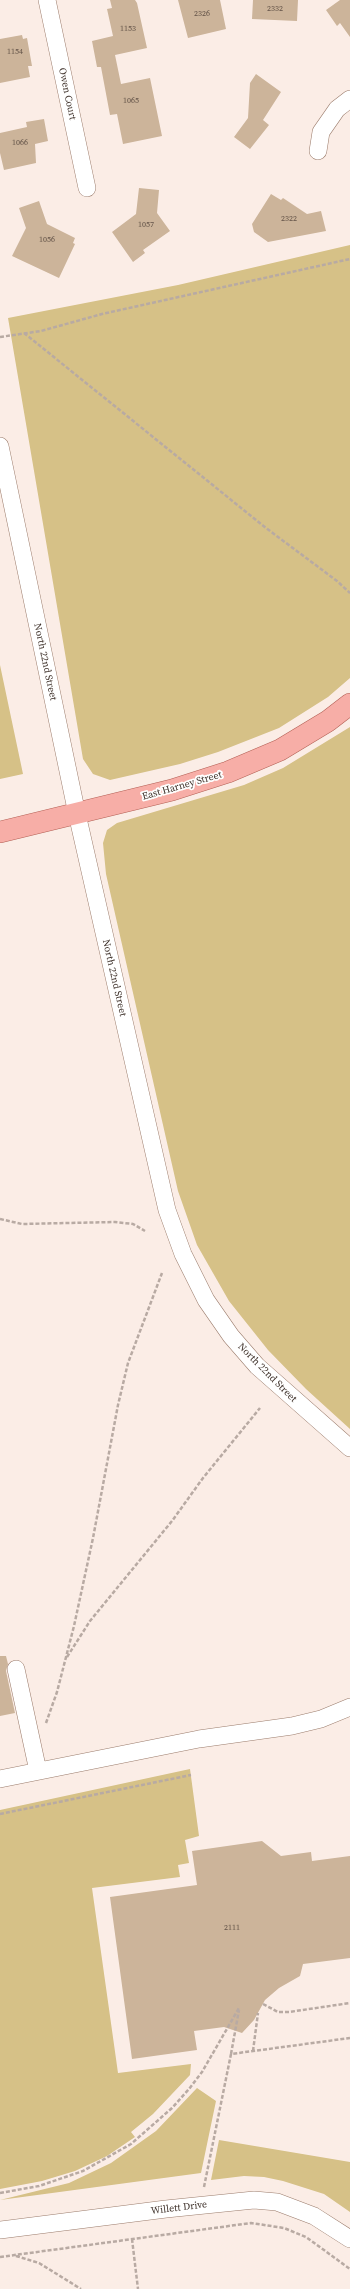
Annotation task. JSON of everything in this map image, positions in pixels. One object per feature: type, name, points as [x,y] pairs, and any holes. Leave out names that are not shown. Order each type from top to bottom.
[{"type":"main road","name":"East Harney Street","points":[[0,832],[172,790],[228,772],[280,750],[328,721],[350,704]]},
{"type":"street","name":"Owen Court","points":[[47,0],[87,188]]},
{"type":"street","points":[[318,151],[321,132],[337,109],[350,99]]},
{"type":"street","name":"North 22nd Street","points":[[0,446],[77,814],[167,1210],[183,1254],[206,1300],[231,1336],[257,1366],[350,1448]]},
{"type":"street","points":[[16,1669],[38,1771]]},
{"type":"street","points":[[0,1779],[199,1739],[292,1726],[321,1719],[350,1707]]},
{"type":"street","name":"Willett Drive","points":[[0,2230],[166,2209],[254,2200],[277,2202],[314,2216],[350,2238]]},
{"type":"path","points":[[0,337],[24,333],[192,293],[350,259]]},
{"type":"path","points":[[24,333],[266,528],[350,592]]},
{"type":"path","points":[[0,1219],[22,1224],[115,1222],[133,1224],[145,1231]]},
{"type":"path","points":[[32,1741],[46,1722],[65,1659],[93,1538],[118,1405],[128,1362],[162,1273]]},
{"type":"path","points":[[65,1659],[90,1621],[172,1521],[203,1478],[260,1408]]},
{"type":"path","points":[[0,1815],[191,1775]]},
{"type":"path","points":[[263,2004],[278,2012],[289,2012],[350,2004]]},
{"type":"path","points":[[0,2193],[39,2186],[83,2171],[131,2144],[172,2108],[189,2089],[202,2072],[239,2008],[204,2187]]},
{"type":"path","points":[[253,2050],[258,2013]]},
{"type":"path","points":[[231,2054],[350,2038]]},
{"type":"path","points":[[0,2257],[132,2240],[237,2224],[266,2224],[284,2228],[306,2237],[350,2269]]},
{"type":"path","points":[[132,2240],[138,2289]]},
{"type":"path","points":[[13,2255],[39,2263],[81,2289]]},
{"type":"shaded area","points":[[350,245],[350,678],[328,697],[279,728],[218,752],[180,764],[110,780],[93,774],[83,759],[8,318],[178,285]]},
{"type":"shaded area","points":[[0,665],[23,774],[0,779]]},
{"type":"shaded area","points":[[350,727],[350,1429],[306,1389],[268,1350],[229,1301],[197,1245],[178,1191],[106,874],[103,843],[107,830],[117,823],[244,785],[283,768]]},
{"type":"shaded area","points":[[190,1769],[199,1836],[185,1840],[189,1863],[178,1865],[180,1877],[92,1888],[118,2073],[191,2064],[190,2075],[153,2114],[131,2132],[135,2137],[107,2156],[75,2171],[42,2181],[0,2189],[0,1810]]},
{"type":"shaded area","points":[[197,2088],[216,2101],[201,2173],[0,2200],[69,2183],[111,2163],[156,2131]]},
{"type":"shaded area","points":[[219,2140],[350,2162],[350,2212],[324,2194],[283,2181],[264,2177],[244,2176],[211,2180]]},
{"type":"building","points":[[110,0],[135,0],[137,3],[147,48],[115,55],[121,84],[150,78],[162,136],[123,144],[117,114],[110,115],[101,67],[97,67],[92,41],[113,36],[107,9],[112,8]]},
{"type":"building","points":[[178,0],[220,0],[226,29],[188,38]]},
{"type":"building","points":[[253,0],[298,0],[297,21],[252,19]]},
{"type":"building","points":[[340,0],[350,0],[350,37],[340,23],[337,26],[326,10]]},
{"type":"building","points":[[22,35],[23,39],[27,38],[32,66],[28,66],[30,77],[0,83],[0,39]]},
{"type":"building","points":[[256,74],[281,92],[263,120],[269,125],[250,149],[234,137],[248,118],[250,83]]},
{"type":"building","points":[[44,119],[48,141],[35,144],[36,163],[4,170],[0,153],[0,133],[27,127],[26,122]]},
{"type":"building","points":[[139,188],[159,190],[157,213],[170,231],[143,250],[145,253],[133,262],[112,232],[136,214]]},
{"type":"building","points":[[271,194],[281,200],[283,198],[307,214],[321,211],[326,231],[268,242],[254,232],[252,224]]},
{"type":"building","points":[[39,201],[47,224],[75,238],[73,243],[75,244],[59,278],[12,256],[26,228],[19,208]]},
{"type":"building","points":[[0,1656],[6,1656],[8,1664],[6,1671],[15,1713],[0,1716]]},
{"type":"building","points":[[262,1841],[281,1856],[311,1852],[312,1861],[350,1856],[350,1958],[303,1964],[300,1976],[279,1988],[265,2000],[254,2020],[242,2033],[224,2027],[194,2031],[197,2050],[132,2059],[110,1897],[197,1885],[192,1851]]}]
